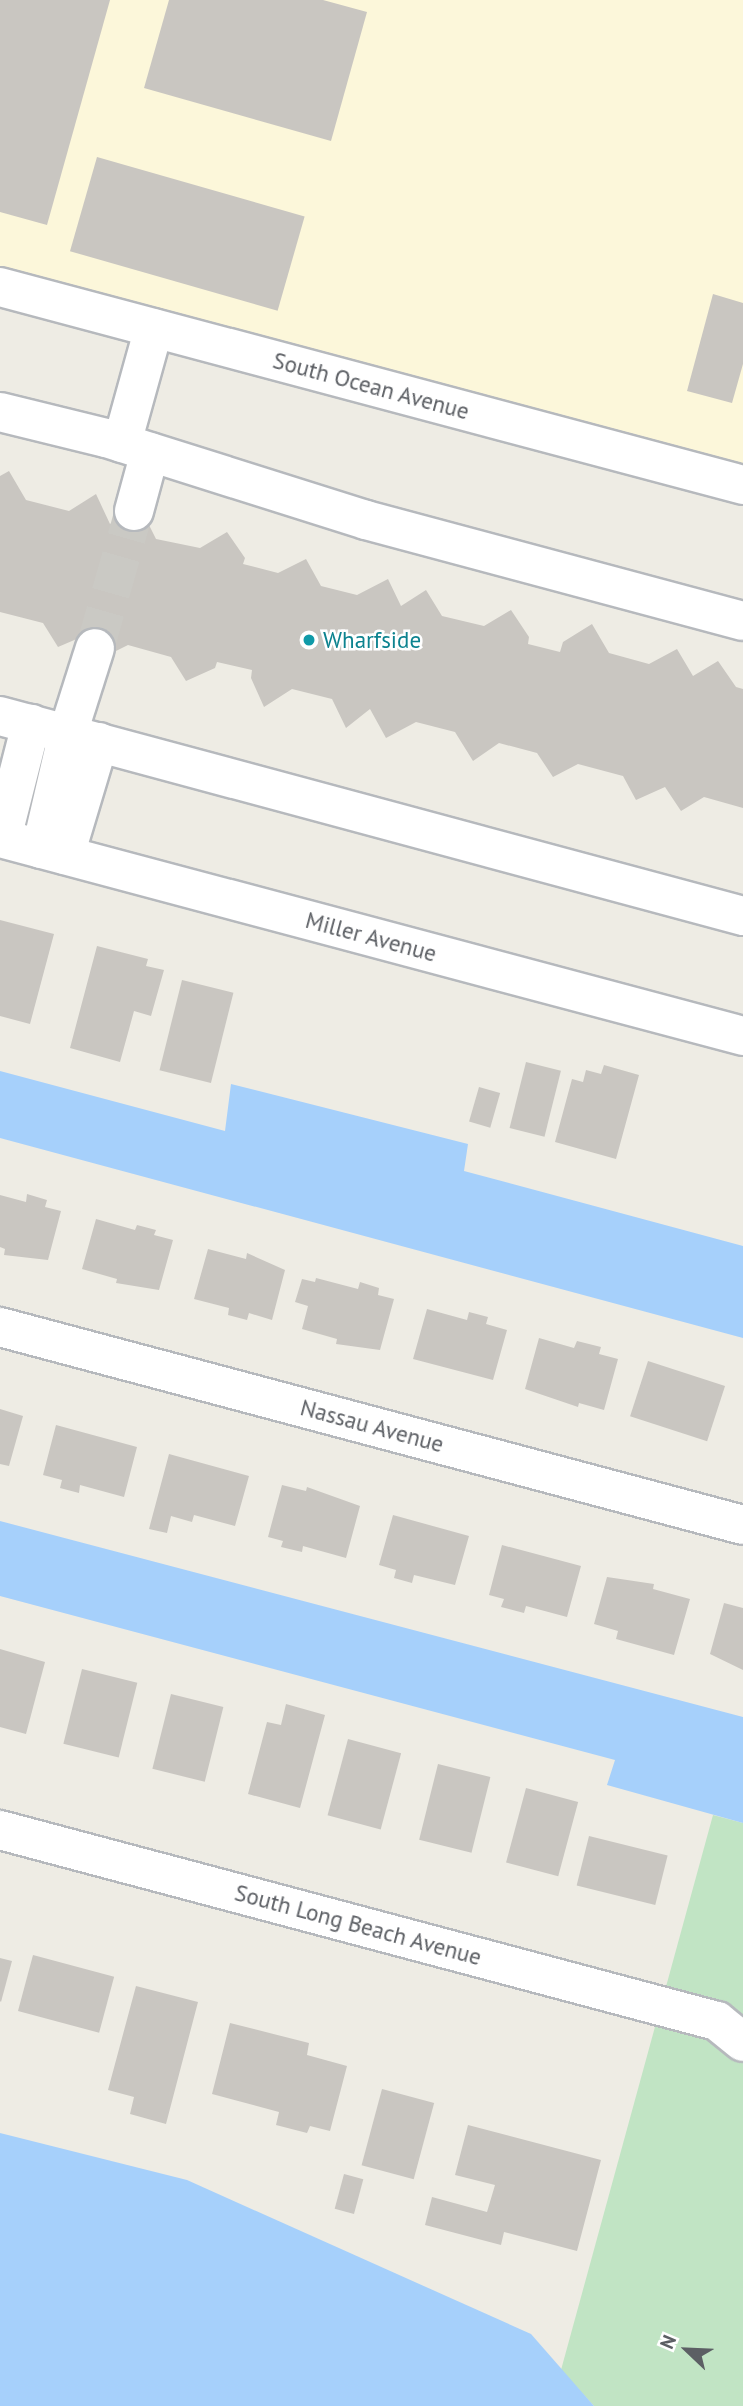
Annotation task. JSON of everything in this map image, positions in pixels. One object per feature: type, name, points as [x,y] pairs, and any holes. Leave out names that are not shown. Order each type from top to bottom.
[{"type":"street","name":"South Ocean Avenue","points":[[0,287],[743,485]]},
{"type":"street","points":[[134,511],[136,447],[155,328]]},
{"type":"street","points":[[0,412],[136,447],[366,520],[743,621]]},
{"type":"street","points":[[53,852],[84,738],[95,648]]},
{"type":"street","points":[[1,838],[16,720],[743,916]]},
{"type":"street","name":"Miller Avenue","points":[[1,838],[743,1036]]},
{"type":"street","name":"Nassau Avenue","points":[[0,1327],[743,1525]]},
{"type":"street","name":"South Long Beach Avenue","points":[[0,1830],[734,2026]]},
{"type":"shaded area","points":[[0,0],[743,0],[743,491],[0,301]]},
{"type":"green space","points":[[713,1815],[743,1823],[743,2406],[594,2406],[561,2370]]},
{"type":"water","points":[[0,1071],[225,1131],[231,1084],[468,1144],[464,1171],[743,1246],[743,1338],[0,1138]]},
{"type":"water","points":[[0,1521],[743,1717],[743,1823],[607,1785],[615,1760],[0,1596]]},
{"type":"water","points":[[0,2133],[187,2180],[531,2334],[594,2406],[0,2406]]},
{"type":"building","points":[[0,0],[110,0],[47,225],[0,212]]},
{"type":"building","points":[[169,0],[323,0],[367,12],[331,141],[144,88]]},
{"type":"building","points":[[97,157],[305,217],[278,311],[70,251]]},
{"type":"building","points":[[713,294],[743,303],[743,364],[732,403],[687,391]]},
{"type":"building","name":"Wharfside","points":[[9,471],[26,500],[69,511],[96,494],[110,524],[140,507],[156,539],[200,548],[227,532],[245,558],[243,564],[278,573],[306,559],[321,586],[357,595],[388,579],[401,606],[426,590],[442,616],[484,626],[511,610],[529,637],[528,644],[560,652],[563,642],[592,624],[609,653],[649,664],[677,649],[693,676],[718,661],[736,687],[743,689],[743,808],[704,797],[681,811],[665,787],[636,800],[623,776],[578,764],[553,777],[537,753],[499,743],[473,761],[455,732],[416,722],[386,738],[370,709],[346,728],[332,699],[292,689],[264,707],[251,678],[252,670],[217,662],[215,668],[186,681],[171,657],[128,645],[102,658],[86,635],[58,647],[43,623],[0,612],[0,476]]},
{"type":"building","points":[[0,920],[54,934],[30,1024],[0,1016]]},
{"type":"building","points":[[97,946],[148,959],[146,966],[164,970],[151,1016],[134,1011],[120,1062],[70,1048]]},
{"type":"building","points":[[182,980],[233,993],[211,1083],[160,1070]]},
{"type":"building","points":[[526,1062],[561,1071],[544,1137],[510,1128]]},
{"type":"building","points":[[604,1065],[639,1075],[616,1159],[555,1142],[572,1079],[583,1082],[586,1070],[601,1074]]},
{"type":"building","points":[[479,1087],[500,1093],[490,1128],[469,1122]]},
{"type":"building","points":[[27,1194],[47,1200],[45,1207],[61,1211],[48,1260],[4,1255],[5,1249],[0,1247],[0,1195],[26,1202]]},
{"type":"building","points":[[96,1219],[135,1230],[137,1225],[156,1230],[154,1235],[173,1240],[159,1290],[116,1283],[117,1279],[82,1269]]},
{"type":"building","points":[[208,1249],[246,1259],[247,1253],[285,1270],[272,1320],[249,1313],[247,1320],[228,1315],[229,1308],[194,1299]]},
{"type":"building","points":[[316,1278],[358,1289],[360,1282],[379,1288],[378,1295],[394,1299],[380,1350],[336,1344],[337,1339],[302,1329],[308,1306],[295,1302],[302,1279],[315,1282]]},
{"type":"building","points":[[427,1309],[467,1320],[469,1312],[488,1317],[486,1324],[507,1330],[493,1380],[413,1359]]},
{"type":"building","points":[[539,1338],[574,1348],[577,1341],[601,1347],[599,1354],[618,1359],[604,1410],[579,1403],[578,1407],[525,1389]]},
{"type":"building","points":[[648,1361],[725,1386],[707,1441],[630,1416]]},
{"type":"building","points":[[0,1409],[23,1416],[9,1466],[0,1464]]},
{"type":"building","points":[[56,1425],[137,1447],[124,1497],[80,1485],[79,1493],[60,1488],[62,1480],[43,1475]]},
{"type":"building","points":[[169,1454],[249,1476],[235,1526],[194,1515],[192,1522],[171,1516],[167,1533],[149,1529]]},
{"type":"building","points":[[282,1485],[306,1491],[307,1487],[360,1506],[346,1558],[303,1546],[302,1552],[281,1547],[283,1541],[268,1537]]},
{"type":"building","points":[[393,1515],[469,1536],[455,1585],[414,1575],[412,1583],[394,1578],[396,1570],[379,1565]]},
{"type":"building","points":[[502,1545],[581,1566],[567,1617],[526,1606],[524,1613],[501,1607],[504,1599],[489,1595]]},
{"type":"building","points":[[607,1577],[654,1584],[653,1589],[690,1599],[674,1655],[616,1639],[618,1631],[594,1624]]},
{"type":"building","points":[[724,1603],[743,1608],[743,1670],[710,1654]]},
{"type":"building","points":[[0,1649],[45,1662],[26,1734],[0,1727]]},
{"type":"building","points":[[82,1669],[137,1683],[119,1758],[63,1744]]},
{"type":"building","points":[[171,1694],[223,1707],[205,1782],[152,1769]]},
{"type":"building","points":[[286,1704],[325,1715],[300,1808],[248,1794],[267,1722],[281,1725]]},
{"type":"building","points":[[348,1739],[401,1753],[381,1830],[328,1815]]},
{"type":"building","points":[[438,1764],[490,1777],[472,1853],[419,1840]]},
{"type":"building","points":[[526,1788],[578,1802],[558,1876],[506,1862]]},
{"type":"building","points":[[589,1836],[668,1856],[655,1905],[577,1885]]},
{"type":"building","points":[[33,1955],[114,1977],[99,2033],[18,2011]]},
{"type":"building","points":[[0,1958],[12,1961],[1,2002],[0,2001]]},
{"type":"building","points":[[136,1986],[198,2002],[166,2124],[130,2114],[134,2097],[108,2090]]},
{"type":"building","points":[[230,2023],[309,2043],[307,2055],[347,2066],[330,2131],[310,2126],[307,2133],[276,2125],[279,2112],[212,2094]]},
{"type":"building","points":[[382,2089],[434,2103],[414,2179],[362,2165]]},
{"type":"building","points":[[468,2125],[601,2160],[577,2251],[504,2232],[501,2245],[425,2225],[432,2197],[487,2212],[495,2185],[455,2175]]},
{"type":"building","points":[[344,2174],[363,2179],[354,2214],[335,2209]]},
{"type":"tunnel","points":[[95,648],[134,511]]},
{"type":"place","name":"Wharfside","points":[[309,640]]}]
